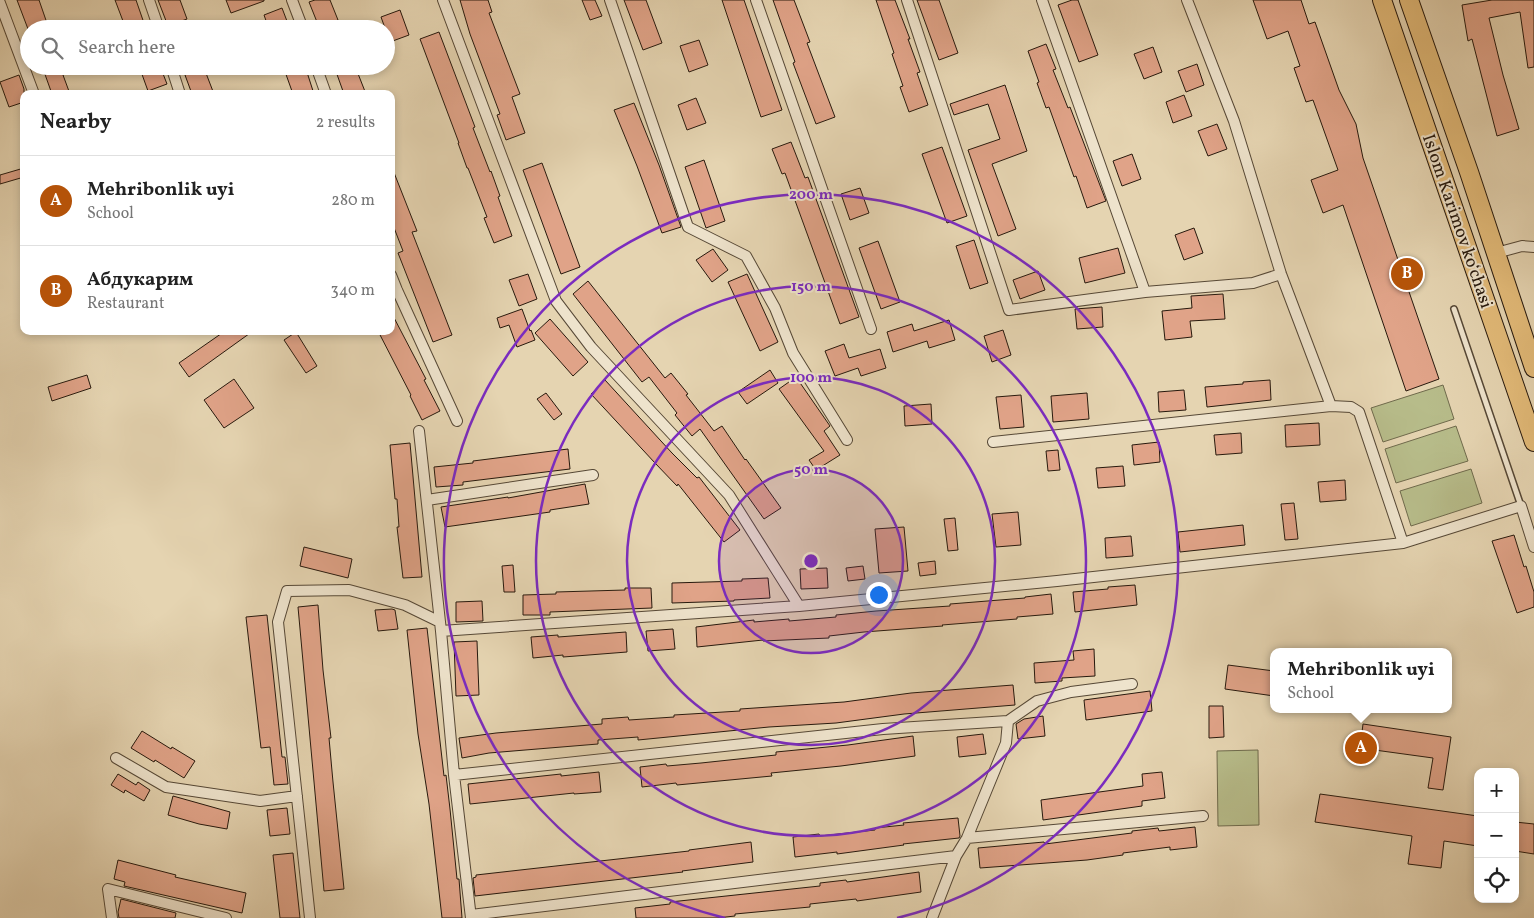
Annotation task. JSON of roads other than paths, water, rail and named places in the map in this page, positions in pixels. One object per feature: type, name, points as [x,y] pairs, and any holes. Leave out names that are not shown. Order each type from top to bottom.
[{"type":"highway","name":"Islom Karimov ko‘chasi","points":[[1382,0],[1530,412],[1534,442]]},
{"type":"highway","name":"Islom Karimov ko‘chasi","points":[[1409,0],[1534,368]]},
{"type":"street","points":[[149,0],[156,20]]},
{"type":"street","points":[[292,0],[300,20]]},
{"type":"street","points":[[443,0],[556,301],[592,347],[729,495],[799,606]]},
{"type":"street","points":[[610,0],[688,227],[746,256],[775,308],[793,353],[847,440]]},
{"type":"street","points":[[756,0],[870,329]]},
{"type":"street","points":[[907,0],[1009,310],[1145,292],[1254,282],[1281,274]]},
{"type":"street","points":[[1042,0],[1145,292]]},
{"type":"street","points":[[1187,0],[1234,121],[1281,274],[1331,406]]},
{"type":"street","points":[[0,3],[20,57]]},
{"type":"street","points":[[27,75],[33,90]]},
{"type":"street","points":[[174,75],[179,90]]},
{"type":"street","points":[[319,75],[325,90]]},
{"type":"street","points":[[1496,253],[1522,246],[1534,247]]},
{"type":"street","points":[[395,283],[457,421]]},
{"type":"street","points":[[993,442],[1331,406],[1351,407],[1359,412],[1403,543]]},
{"type":"street","points":[[419,432],[441,627],[454,775],[471,917],[956,856]]},
{"type":"street","points":[[427,500],[593,475]]},
{"type":"street","points":[[310,918],[278,622],[287,591],[349,590],[405,605],[441,627],[799,606],[1057,582],[1403,543],[1521,506],[1534,547]]},
{"type":"street","points":[[454,775],[883,730],[1008,721],[1038,700],[1071,692],[1132,684]]},
{"type":"street","points":[[932,918],[956,856],[967,838],[1006,743],[1008,721]]},
{"type":"street","points":[[116,758],[166,787],[260,801],[297,796]]},
{"type":"street","points":[[967,838],[1203,816]]},
{"type":"street","points":[[112,918],[108,889],[226,918]]},
{"type":"lane","points":[[1454,309],[1521,506]]},
{"type":"place","name":"Абдукарим","points":[[1407,274]]},
{"type":"place","name":"Mehribonlik uyi","points":[[1361,748]]}]
